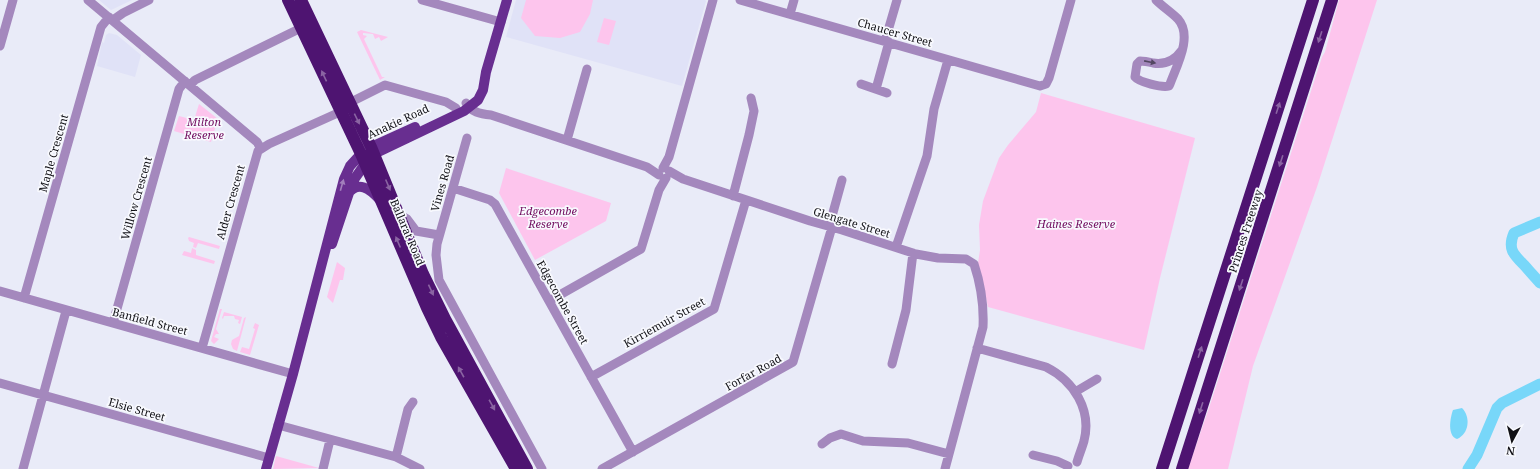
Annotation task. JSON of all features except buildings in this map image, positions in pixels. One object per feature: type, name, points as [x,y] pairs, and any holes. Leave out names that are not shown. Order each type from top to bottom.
[{"type":"highway","name":"Ballarat Road","points":[[288,0],[363,159],[418,289],[441,337],[516,469]]},
{"type":"highway","name":"Ballarat Road","points":[[301,0],[373,151],[423,274],[445,320],[527,469]]},
{"type":"highway","name":"Princes Freeway","points":[[1162,469],[1313,0]]},
{"type":"highway","name":"Princes Freeway","points":[[1182,469],[1332,0]]},
{"type":"highway","name":"Anakie Road","points":[[363,159],[373,151]]},
{"type":"main road","points":[[470,104],[482,92],[486,72],[507,0]]},
{"type":"main road","name":"Anakie Road","points":[[373,151],[456,108],[470,104]]},
{"type":"main road","name":"Anakie Road","points":[[373,151],[470,104]]},
{"type":"main road","name":"Anakie Road","points":[[323,264],[336,234],[348,194],[363,159]]},
{"type":"main road","name":"Anakie Road","points":[[266,469],[323,264],[332,220],[346,174],[350,166],[363,159]]},
{"type":"main road","points":[[348,194],[354,189],[364,187],[372,191],[382,202]]},
{"type":"street","points":[[0,46],[13,0]]},
{"type":"street","points":[[88,0],[257,142],[261,149],[340,112]]},
{"type":"street","name":"Maple Crescent","points":[[24,298],[101,27],[111,18],[149,0]]},
{"type":"street","points":[[422,0],[501,22]]},
{"type":"street","points":[[549,301],[641,250],[713,0]]},
{"type":"street","name":"Chaucer Street","points":[[740,0],[1040,86],[1043,86],[1049,78],[1071,0]]},
{"type":"street","points":[[790,14],[794,0]]},
{"type":"street","points":[[876,89],[897,0]]},
{"type":"street","points":[[1156,0],[1175,16],[1182,25],[1185,37],[1182,50],[1168,87],[1139,80],[1135,77],[1137,64],[1140,61],[1165,63],[1175,58],[1182,50]]},
{"type":"street","points":[[187,83],[301,28]]},
{"type":"street","points":[[896,247],[927,156],[934,109],[948,60]]},
{"type":"street","points":[[566,140],[587,69]]},
{"type":"street","name":"Willow Crescent","points":[[113,323],[179,89],[187,83]]},
{"type":"street","points":[[861,84],[888,93]]},
{"type":"street","points":[[349,103],[385,85],[446,102],[456,108]]},
{"type":"street","points":[[733,196],[754,111],[750,98]]},
{"type":"street","name":"Glengate Street","points":[[470,104],[491,115],[830,227],[913,253],[938,258],[966,259],[974,264],[979,280],[984,307],[983,327],[945,469]]},
{"type":"street","name":"Vines Road","points":[[436,252],[439,235],[467,138]]},
{"type":"street","name":"Alder Crescent","points":[[202,348],[256,156],[261,149]]},
{"type":"street","name":"Forfar Road","points":[[602,469],[793,362],[830,227],[834,192],[842,180]]},
{"type":"street","name":"Edgecombe Street","points":[[453,188],[494,202],[633,452]]},
{"type":"street","name":"Kirriemuir Street","points":[[591,377],[714,309],[746,200]]},
{"type":"street","points":[[400,215],[407,219],[416,231],[439,235]]},
{"type":"street","name":"Ballarat Road","points":[[436,252],[440,282],[542,469]]},
{"type":"street","points":[[892,364],[906,310],[913,253]]},
{"type":"street","name":"Banfield Street","points":[[0,291],[66,311],[293,374]]},
{"type":"street","points":[[22,469],[66,311]]},
{"type":"street","points":[[978,348],[1046,367],[1071,384],[1082,406],[1086,423],[1082,448],[1071,465],[1033,455]]},
{"type":"street","points":[[1075,392],[1097,379]]},
{"type":"street","name":"Elsie Street","points":[[0,383],[268,458]]},
{"type":"street","points":[[396,457],[408,409],[413,402]]},
{"type":"street","points":[[278,425],[396,457],[420,469]]},
{"type":"street","points":[[822,444],[830,438],[840,434],[863,441],[908,443],[949,454]]},
{"type":"street","points":[[323,469],[330,440]]},
{"type":"shaded area","points":[[99,0],[132,0],[111,10]]},
{"type":"shaded area","points":[[516,0],[706,1],[682,86],[506,37]]},
{"type":"shaded area","points":[[109,33],[117,35],[141,55],[135,77],[97,66],[102,42],[104,43],[106,35]]},
{"type":"green space","points":[[526,0],[593,0],[590,14],[580,32],[560,38],[535,36],[521,18]]},
{"type":"green space","points":[[1339,0],[1377,0],[1317,187],[1253,366],[1228,469],[1188,469],[1322,57],[1325,52]]},
{"type":"green space","points":[[604,18],[616,21],[609,45],[597,42]]},
{"type":"green space","points":[[361,30],[388,37],[381,41],[379,37],[375,39],[373,34],[363,33],[363,35],[367,36],[364,39],[382,77],[385,77],[380,80],[357,32]]},
{"type":"green space","name":"Haines Reserve","points":[[1041,93],[1195,138],[1160,278],[1144,350],[988,307],[978,263],[980,250],[979,225],[983,201],[999,158],[1036,112]]},
{"type":"green space","name":"Milton Reserve","points":[[199,104],[218,119],[211,142],[174,131],[179,116],[194,120]]},
{"type":"green space","name":"Edgecombe Reserve","points":[[506,168],[611,203],[606,221],[535,260],[499,193]]},
{"type":"green space","points":[[189,237],[220,246],[219,249],[198,243],[196,248],[193,247],[194,243],[189,241]]},
{"type":"green space","points":[[192,248],[196,250],[196,255],[215,261],[214,264],[182,255],[184,251],[191,253]]},
{"type":"green space","points":[[337,262],[345,268],[343,280],[340,280],[333,303],[327,297]]},
{"type":"green space","points":[[220,309],[222,309],[216,329],[219,334],[216,334],[214,337],[219,339],[214,344],[211,341]]},
{"type":"green space","points":[[224,312],[242,317],[240,324],[238,323],[239,320],[235,319],[234,316],[224,316],[223,319]]},
{"type":"green space","points":[[246,317],[237,351],[233,349],[231,344],[232,340],[239,336],[244,318]]},
{"type":"green space","points":[[255,323],[259,325],[250,355],[240,352],[242,347],[249,349],[255,329],[253,328]]},
{"type":"green space","points":[[276,456],[319,468],[273,469]]},
{"type":"water","points":[[1462,408],[1468,420],[1464,433],[1457,439],[1451,431],[1451,417],[1453,410]]},
{"type":"waterway","points":[[1540,222],[1514,233],[1511,243],[1515,255],[1540,283]]},
{"type":"waterway","points":[[1468,469],[1477,455],[1497,408],[1502,403],[1540,384]]}]
